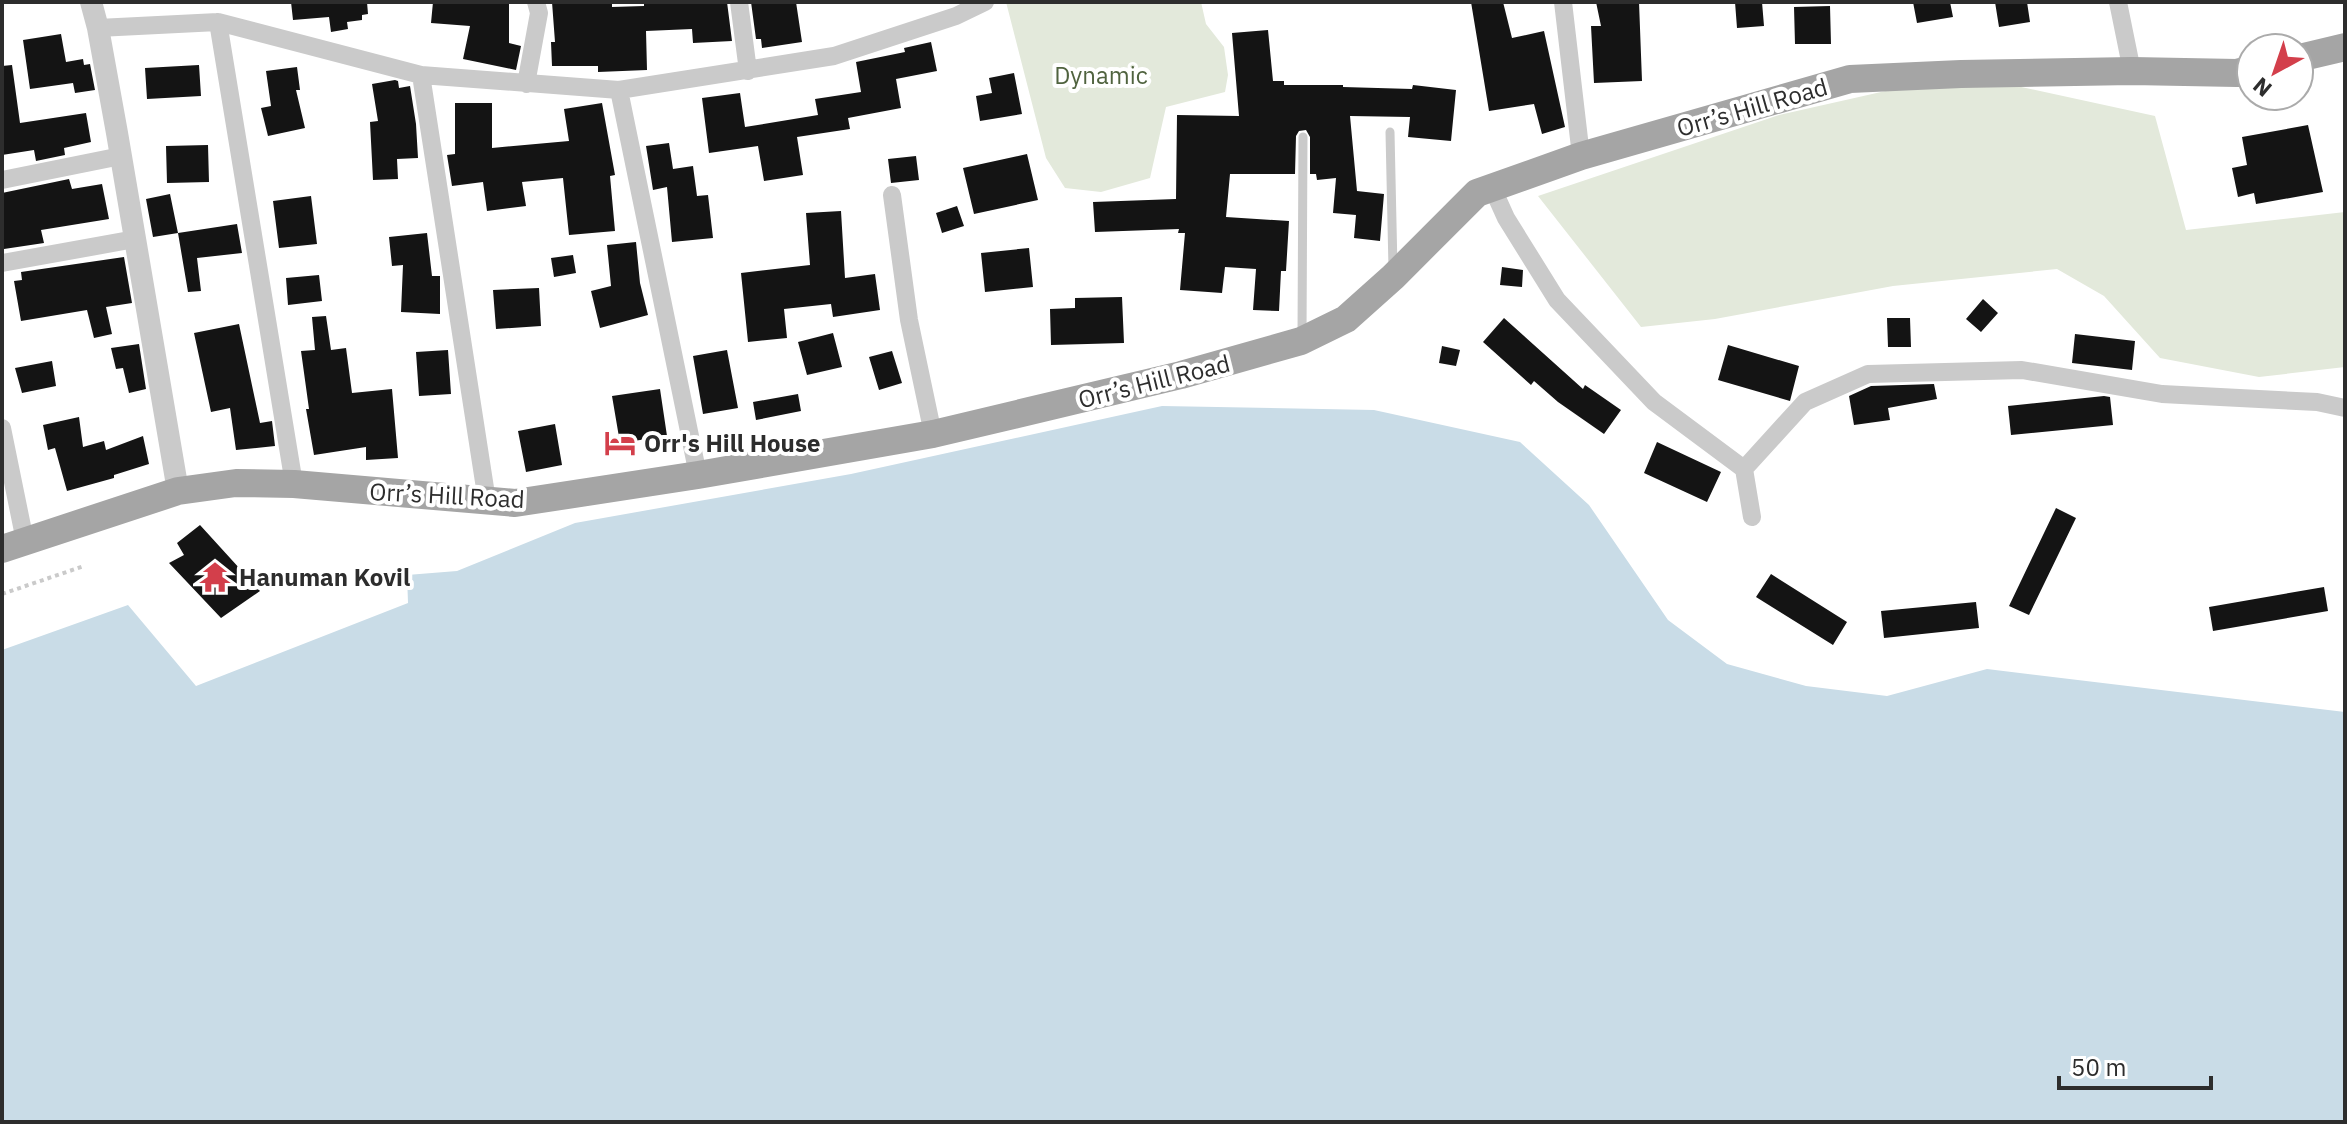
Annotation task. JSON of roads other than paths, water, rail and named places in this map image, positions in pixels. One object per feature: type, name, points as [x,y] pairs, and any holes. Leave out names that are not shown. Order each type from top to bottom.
[{"type":"main road","points":[[2315,54],[2345,47]]},
{"type":"main road","name":"Orr’s Hill Road","points":[[14,545],[178,491],[236,483],[294,484],[515,503],[933,434],[1181,375],[1301,341],[1346,319],[1477,193],[1581,156],[1850,79],[2132,71],[2235,73]]},
{"type":"street","points":[[91,2],[121,156],[178,491]]},
{"type":"street","points":[[526,84],[539,13],[536,2]]},
{"type":"street","points":[[739,2],[748,71]]},
{"type":"street","points":[[98,28],[218,22],[421,75],[619,90],[834,56],[955,9],[985,2]]},
{"type":"street","points":[[1563,2],[1581,156]]},
{"type":"street","points":[[2118,2],[2132,71]]},
{"type":"street","points":[[218,22],[294,484]]},
{"type":"street","points":[[421,75],[487,501]]},
{"type":"street","points":[[619,90],[698,475]]},
{"type":"street","points":[[2,180],[121,156]]},
{"type":"street","points":[[1492,187],[1506,218],[1557,300],[1654,402],[1744,469],[1752,517]]},
{"type":"street","points":[[892,195],[909,320],[933,434]]},
{"type":"street","points":[[2,263],[135,239]]},
{"type":"street","points":[[1744,469],[1805,402],[1868,374],[2022,370],[2162,394],[2317,402],[2345,408]]},
{"type":"street","points":[[2,428],[14,545]]},
{"type":"lane","points":[[1390,132],[1393,277]]},
{"type":"lane","points":[[1301,341],[1303,137]]},
{"type":"water","points":[[1162,406],[1374,410],[1520,442],[1589,505],[1668,620],[1727,664],[1806,686],[1887,696],[1987,669],[2345,712],[2345,1122],[2,1122],[2,650],[128,605],[196,686],[408,603],[407,575],[457,571],[575,523],[851,474]]},
{"type":"place","name":"Orr's Hill House","points":[[620,443]]},
{"type":"place","name":"Hanuman Kovil","points":[[215,577]]},
{"type":"park label","name":"Dynamic","points":[[1101,75]]}]
